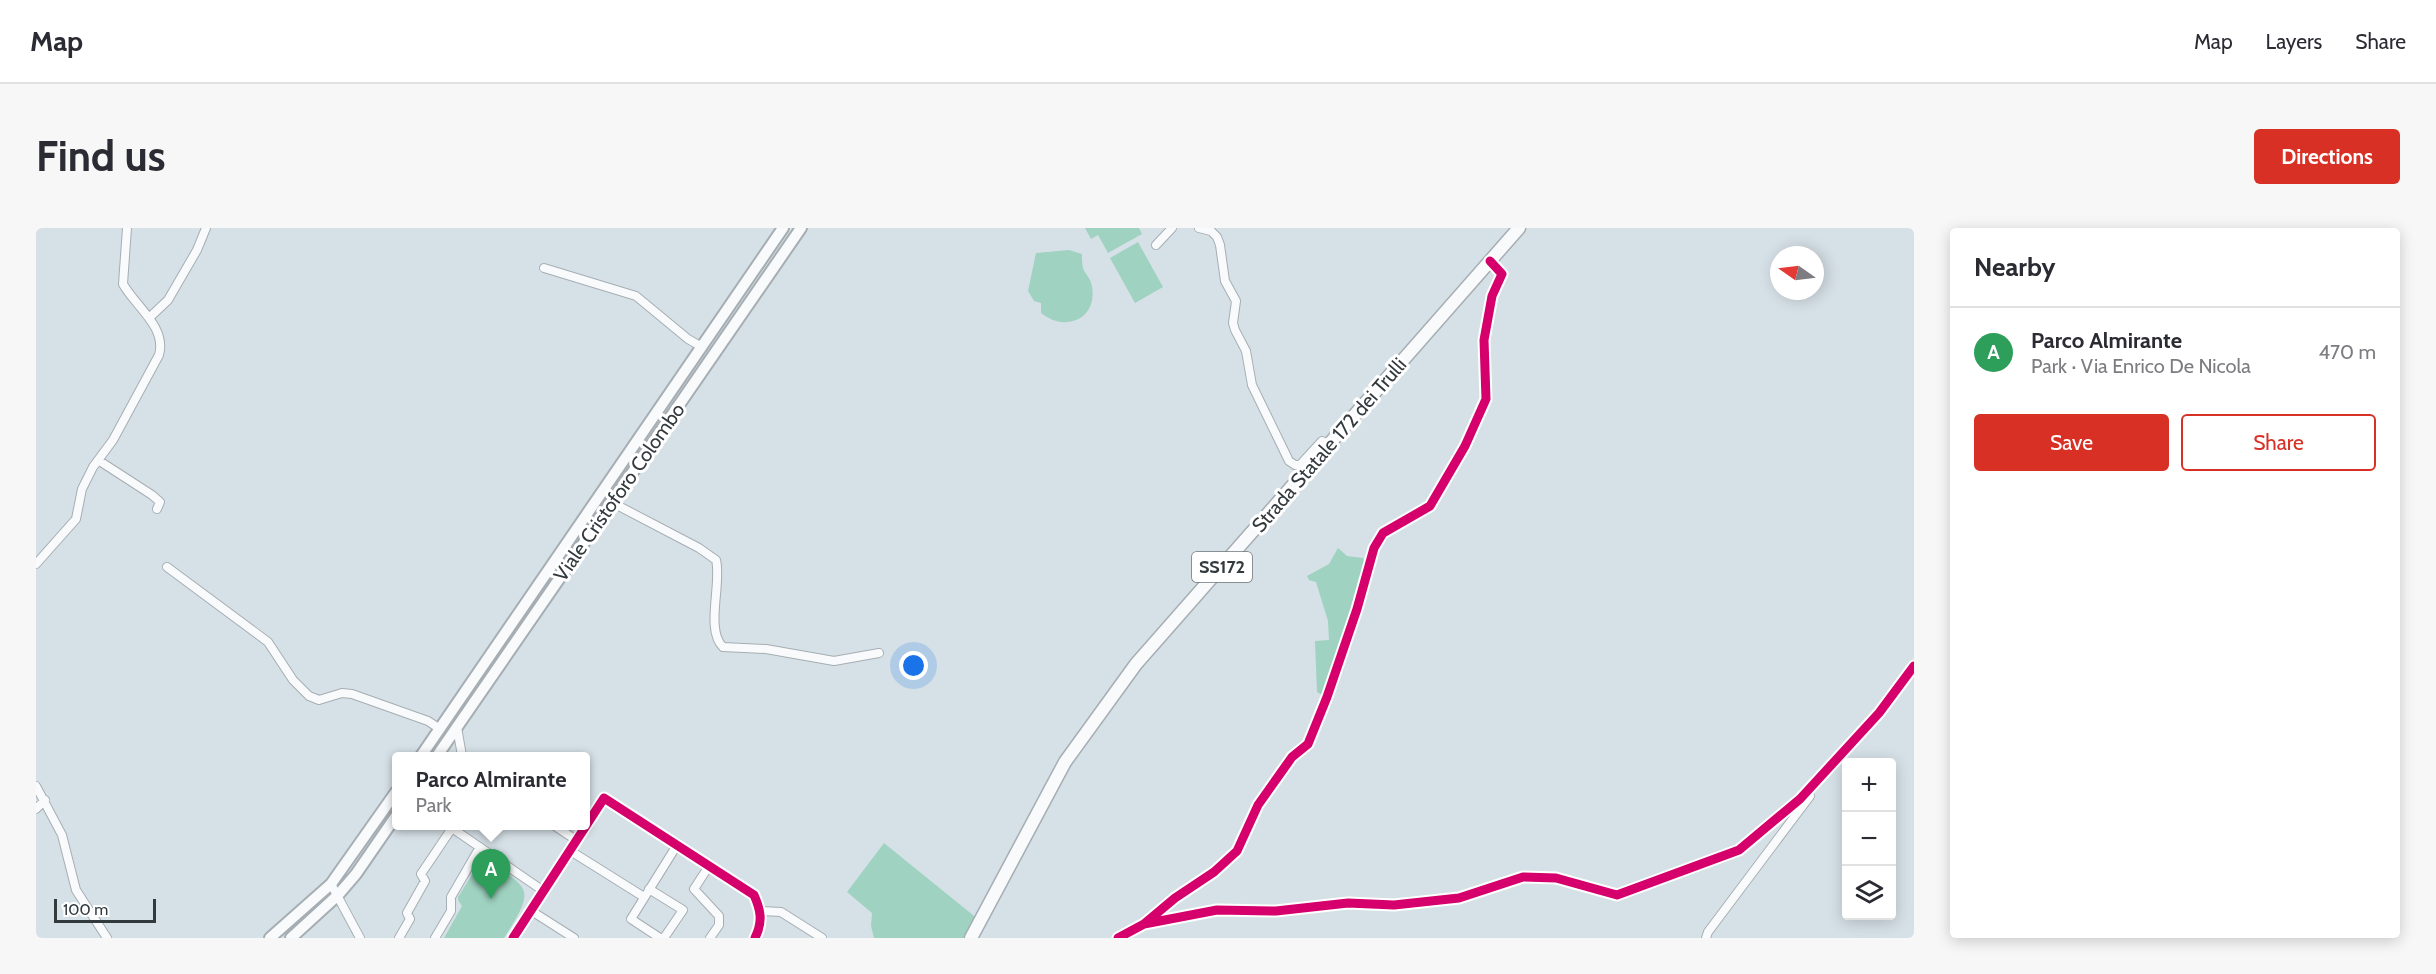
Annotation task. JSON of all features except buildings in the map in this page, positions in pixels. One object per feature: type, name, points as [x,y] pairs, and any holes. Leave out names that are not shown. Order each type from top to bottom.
[{"type":"main road","name":"Viale Cristoforo Colombo","points":[[424,752],[783,228]]},
{"type":"main road","name":"Viale Cristoforo Colombo","points":[[440,752],[801,228]]},
{"type":"main road","name":"Strada Statale 172 dei Trulli","points":[[971,938],[1065,762],[1136,664],[1519,228]]},
{"type":"main road","points":[[270,938],[331,884],[392,798]]},
{"type":"main road","points":[[291,938],[338,895],[356,874],[392,822]]},
{"type":"street","points":[[36,564],[76,519],[82,489],[98,460],[113,440],[159,355],[161,347],[159,337],[149,318],[123,284],[127,228]]},
{"type":"street","points":[[149,318],[168,300],[197,250],[206,228]]},
{"type":"street","points":[[1156,245],[1172,228]]},
{"type":"street","points":[[1198,228],[1210,231],[1217,237],[1225,281],[1236,301],[1233,323],[1246,351],[1252,386],[1289,461],[1300,465],[1322,441],[1329,444]]},
{"type":"street","points":[[1118,938],[1143,924],[1175,898],[1214,872],[1237,851],[1258,805],[1292,757],[1308,744],[1327,697],[1357,609],[1374,548],[1383,533],[1430,506],[1465,446],[1485,399],[1484,340],[1492,296],[1502,274],[1490,261]]},
{"type":"street","points":[[544,268],[636,296],[688,339],[702,347]]},
{"type":"street","points":[[98,460],[152,495],[160,502],[157,509]]},
{"type":"street","points":[[612,502],[699,548],[716,560],[718,581],[715,617],[719,643],[723,647],[766,650],[834,661],[879,653]]},
{"type":"street","points":[[567,544],[578,552]]},
{"type":"street","points":[[167,567],[268,642],[293,680],[309,696],[319,700],[335,694],[352,694],[428,721],[440,729]]},
{"type":"street","points":[[1143,924],[1217,910],[1276,911],[1348,903],[1394,905],[1459,898],[1523,878],[1556,878],[1617,895],[1739,850],[1800,800],[1879,713],[1914,666]]},
{"type":"street","points":[[457,728],[461,752]]},
{"type":"street","points":[[1706,938],[1708,932],[1832,766]]},
{"type":"street","points":[[36,786],[62,835],[76,890],[107,938]]},
{"type":"street","points":[[590,819],[604,798],[754,895],[761,911],[761,926],[755,938]]},
{"type":"street","points":[[36,809],[45,800]]},
{"type":"street","points":[[399,938],[410,919],[407,913],[425,881],[421,874],[448,830]]},
{"type":"street","points":[[455,830],[542,890]]},
{"type":"street","points":[[562,830],[576,840]]},
{"type":"street","points":[[513,938],[583,830]]},
{"type":"street","points":[[660,938],[631,919],[677,845]]},
{"type":"street","points":[[435,938],[451,911],[451,897],[480,846]]},
{"type":"street","points":[[569,850],[644,897]]},
{"type":"street","points":[[709,866],[694,889],[719,916],[719,925],[710,938]]},
{"type":"street","points":[[331,884],[358,937]]},
{"type":"street","points":[[650,889],[683,910],[664,938]]},
{"type":"street","points":[[530,910],[574,938]]},
{"type":"street","points":[[761,911],[781,912],[822,938]]},
{"type":"green space","points":[[1085,228],[1139,228],[1142,234],[1108,253],[1098,235],[1091,239]]},
{"type":"green space","points":[[1138,242],[1163,287],[1135,303],[1110,258]]},
{"type":"green space","points":[[1069,250],[1082,254],[1083,268],[1090,280],[1093,292],[1086,313],[1076,320],[1062,322],[1041,313],[1041,303],[1034,301],[1028,291],[1036,253]]},
{"type":"green space","points":[[1338,548],[1347,556],[1363,558],[1366,565],[1325,697],[1317,692],[1315,641],[1329,640],[1328,621],[1316,582],[1309,580],[1307,576],[1329,564]]},
{"type":"green space","points":[[884,843],[979,920],[969,938],[874,938],[871,926],[872,913],[847,892]]},
{"type":"green space","points":[[483,857],[519,883],[524,890],[521,908],[504,938],[444,938],[462,906],[458,897]]},
{"type":"cycle path","points":[[1118,938],[1144,924],[1175,898],[1214,872],[1237,851],[1258,805],[1292,757],[1308,744],[1327,697],[1357,609],[1374,548],[1383,533],[1430,506],[1465,446],[1486,399],[1484,340],[1492,296],[1502,274],[1490,261]]},
{"type":"cycle path","points":[[1144,924],[1217,910],[1276,911],[1348,903],[1394,905],[1459,898],[1523,877],[1556,878],[1617,895],[1739,850],[1800,799],[1879,713],[1914,666]]},
{"type":"cycle path","points":[[590,820],[604,798],[754,895],[760,916],[755,938]]},
{"type":"cycle path","points":[[513,938],[583,830]]},
{"type":"place","name":"Parco Almirante","points":[[491,899]]}]
